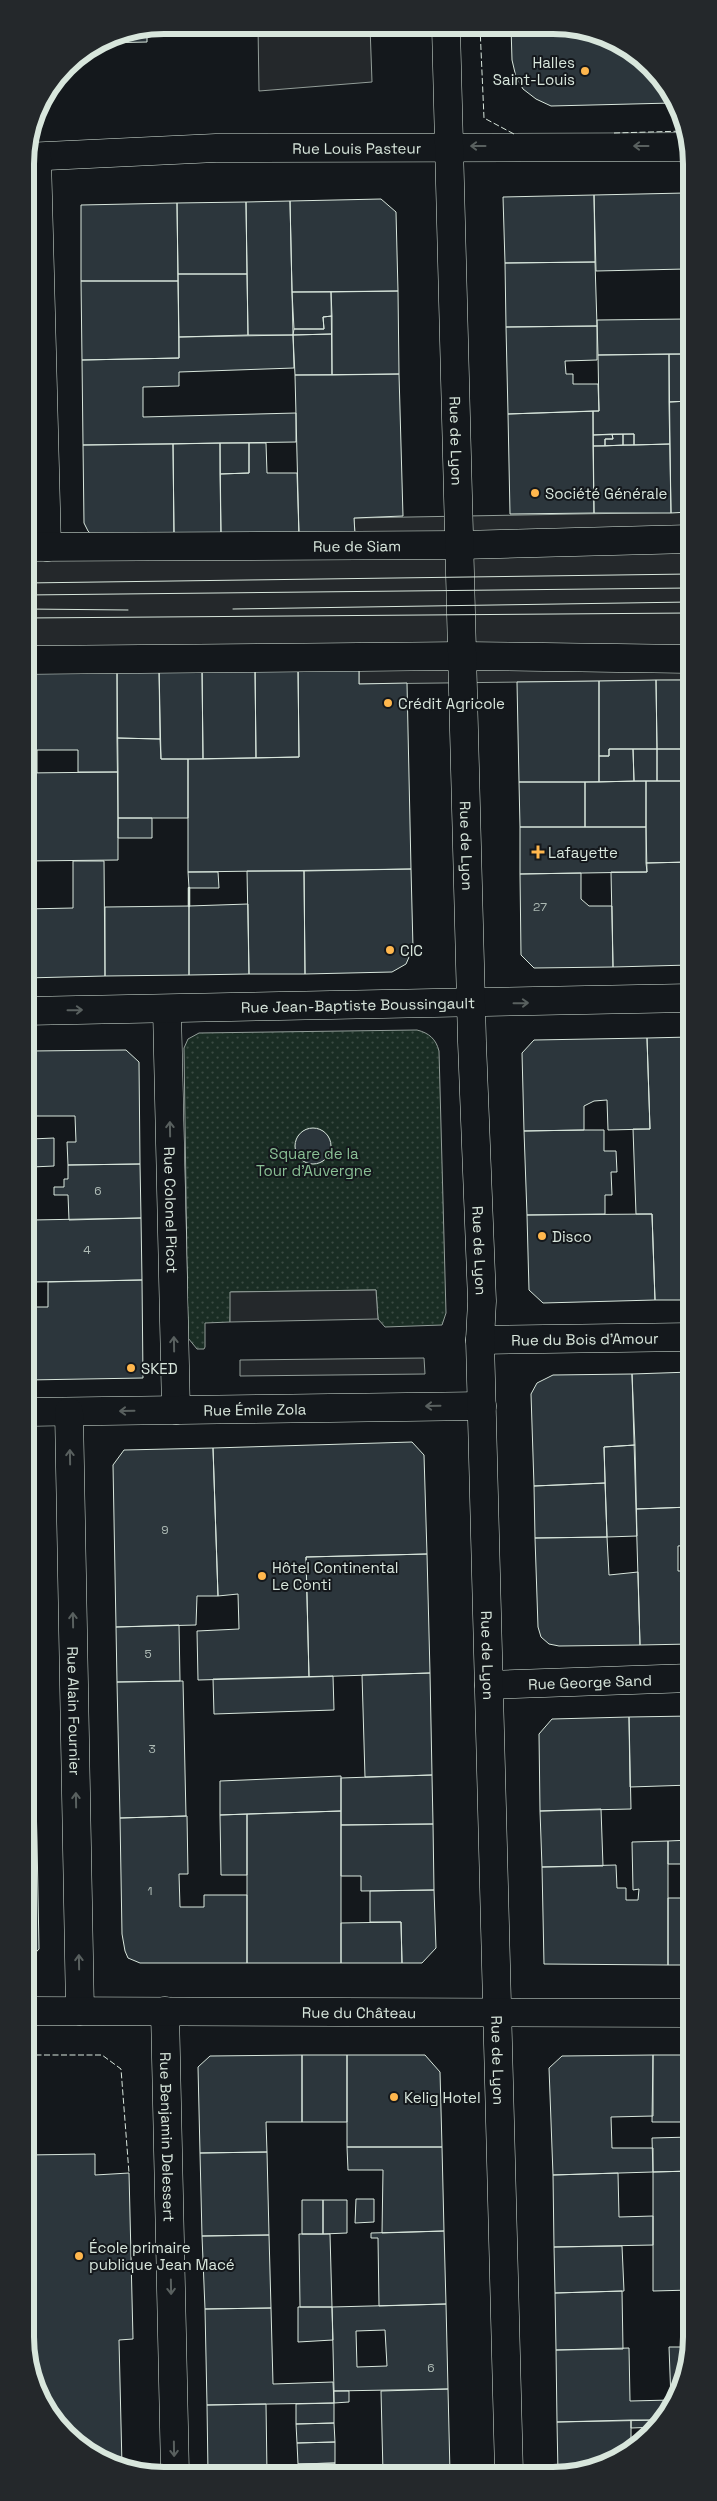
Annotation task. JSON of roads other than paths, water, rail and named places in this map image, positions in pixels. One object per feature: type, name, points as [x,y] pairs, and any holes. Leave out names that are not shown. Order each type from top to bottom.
[{"type":"street","name":"Rue de Lyon","points":[[446,34],[482,1301],[480,1340],[509,2467]]},
{"type":"street","name":"Rue Louis Pasteur","points":[[34,157],[216,148],[682,146]]},
{"type":"street","points":[[34,352],[37,547]]},
{"type":"street","name":"Rue de Siam","points":[[37,547],[460,545],[683,539]]},
{"type":"street","points":[[34,660],[463,656],[683,659]]},
{"type":"street","name":"Rue Jean-Baptiste Boussingault","points":[[34,1011],[473,1004],[683,998]]},
{"type":"street","name":"Rue Colonel Picot","points":[[167,1009],[176,1410]]},
{"type":"street","name":"Rue du Bois d'Amour","points":[[480,1340],[683,1337]]},
{"type":"street","name":"Rue Émile Zola","points":[[34,1412],[482,1406]]},
{"type":"street","name":"Rue Alain Fournier","points":[[69,1412],[80,2011]]},
{"type":"street","name":"Rue George Sand","points":[[489,1685],[683,1678]]},
{"type":"street","name":"Rue du Château","points":[[34,2011],[683,2013]]},
{"type":"street","name":"Rue Benjamin Delessert","points":[[165,2011],[175,2467]]},
{"type":"tram line","points":[[34,583],[683,574]]},
{"type":"tram line","points":[[34,595],[683,588]]},
{"type":"tram line","points":[[233,609],[683,602]]},
{"type":"tram line","points":[[34,609],[128,610]]},
{"type":"tram line","points":[[34,618],[683,613]]},
{"type":"place","name":"Halles Saint-Louis","points":[[585,71]]},
{"type":"place","name":"Société Générale","points":[[535,493]]},
{"type":"place","name":"Crédit Agricole","points":[[388,703]]},
{"type":"place","name":"Lafayette","points":[[538,852]]},
{"type":"place","name":"CIC","points":[[390,950]]},
{"type":"place","name":"Disco","points":[[542,1236]]},
{"type":"place","name":"SKED","points":[[131,1368]]},
{"type":"place","name":"Hôtel Continental Le Conti","points":[[262,1576]]},
{"type":"place","name":"Kelig Hotel","points":[[394,2097]]},
{"type":"place","name":"École primaire publique Jean Macé","points":[[79,2256]]},
{"type":"park label","name":"Square de la Tour d'Auvergne","points":[[314,1162]]}]
